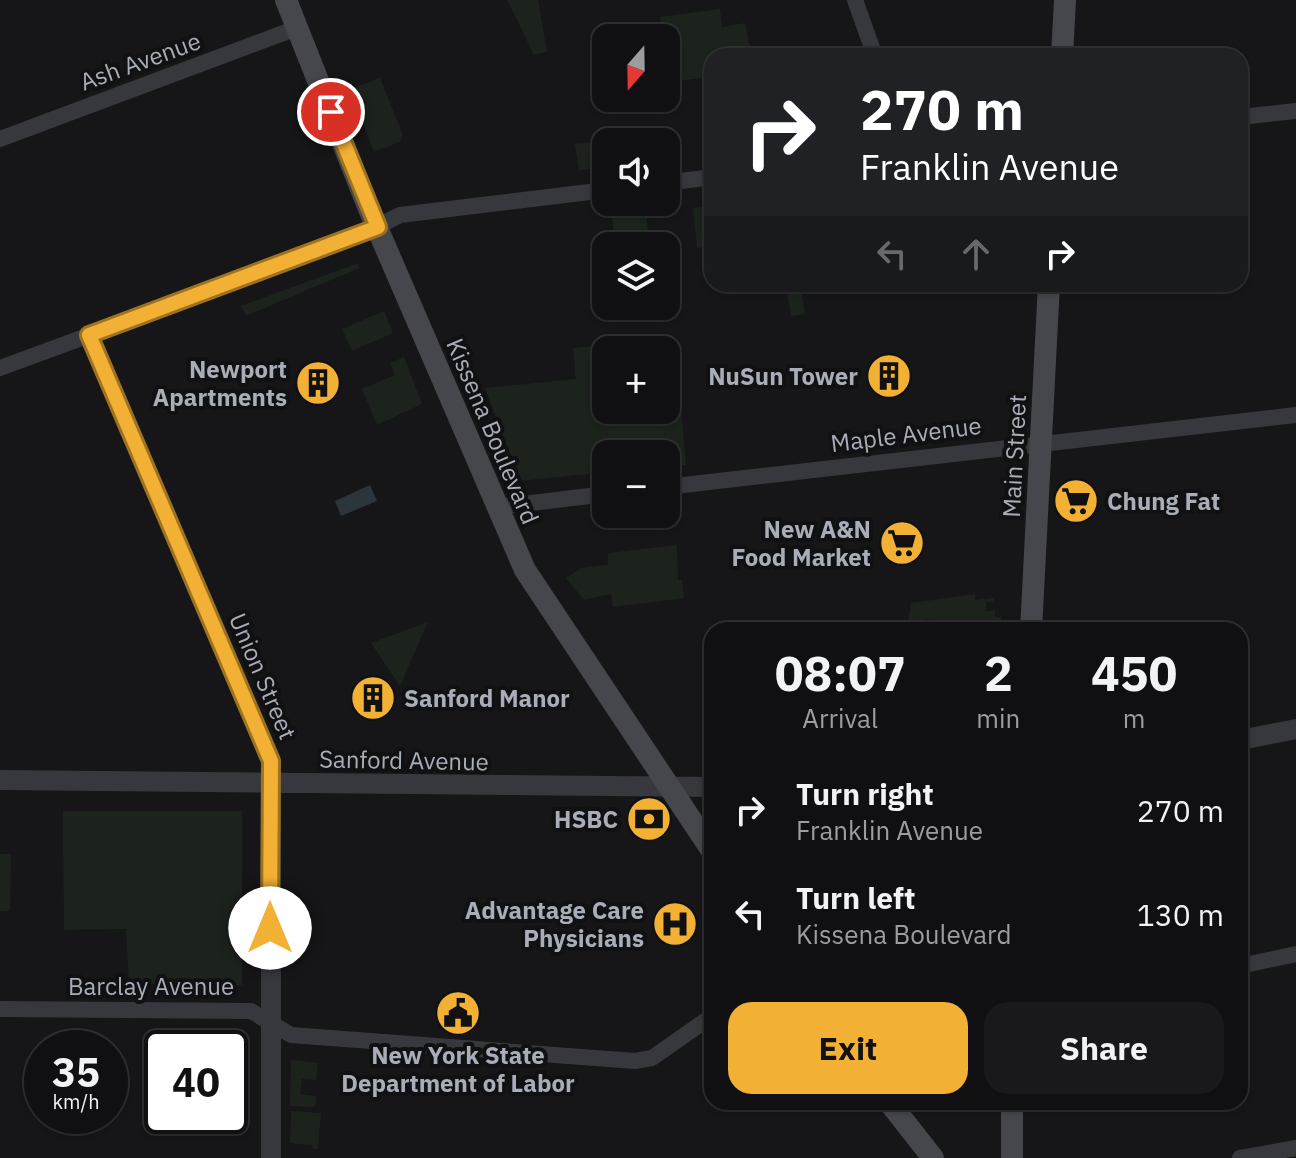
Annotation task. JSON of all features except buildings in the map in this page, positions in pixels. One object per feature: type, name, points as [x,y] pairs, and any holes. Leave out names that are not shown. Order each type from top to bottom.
[{"type":"main road","name":"Kissena Boulevard","points":[[286,0],[378,227],[498,507],[543,601],[704,839]]},
{"type":"main road","points":[[1062,48],[1065,0]]},
{"type":"main road","name":"Main Street","points":[[1031,622],[1049,292]]},
{"type":"main road","points":[[895,1110],[933,1158]]},
{"type":"main road","points":[[1012,1110],[1012,1158]]},
{"type":"street","points":[[855,0],[872,48]]},
{"type":"street","name":"Ash Avenue","points":[[0,139],[297,28]]},
{"type":"street","points":[[1248,116],[1296,111]]},
{"type":"street","points":[[680,181],[704,178]]},
{"type":"street","points":[[0,368],[378,227],[400,215],[592,192]]},
{"type":"street","name":"Union Street","points":[[89,335],[271,761],[271,1158]]},
{"type":"street","name":"Maple Avenue","points":[[680,485],[1296,415]]},
{"type":"street","points":[[498,507],[592,496]]},
{"type":"street","points":[[1248,738],[1296,729]]},
{"type":"street","name":"Sanford Avenue","points":[[0,780],[704,787]]},
{"type":"street","points":[[1248,964],[1296,954]]},
{"type":"street","name":"Barclay Avenue","points":[[0,1009],[251,1011],[291,1035],[635,1061],[652,1058],[704,1022]]},
{"type":"street","points":[[1240,1158],[1296,1148]]},
{"type":"shaded area","points":[[507,0],[538,0],[547,52],[534,55]]},
{"type":"shaded area","points":[[720,9],[722,27],[745,23],[752,48],[704,48],[704,78],[680,81],[680,24],[661,24],[660,17]]},
{"type":"shaded area","points":[[380,78],[403,135],[400,142],[374,152],[350,89]]},
{"type":"shaded area","points":[[592,142],[592,169],[579,170],[575,144]]},
{"type":"shaded area","points":[[704,207],[704,247],[697,248],[693,208]]},
{"type":"shaded area","points":[[646,216],[648,232],[614,232],[612,217]]},
{"type":"shaded area","points":[[358,263],[359,268],[246,316],[241,306]]},
{"type":"shaded area","points":[[787,292],[801,292],[805,314],[791,316]]},
{"type":"shaded area","points":[[384,311],[393,333],[352,351],[342,329]]},
{"type":"shaded area","points":[[592,346],[592,424],[680,424],[680,396],[686,465],[680,465],[680,440],[592,440],[592,473],[520,481],[485,388],[576,379],[573,348]]},
{"type":"shaded area","points":[[404,357],[422,404],[377,425],[362,389],[395,375],[390,363]]},
{"type":"shaded area","points":[[370,485],[377,501],[341,516],[335,501]]},
{"type":"shaded area","points":[[677,545],[678,580],[682,580],[684,598],[613,607],[611,594],[584,600],[566,578],[581,568],[608,565],[608,553]]},
{"type":"shaded area","points":[[975,594],[975,600],[994,598],[993,602],[986,602],[986,611],[995,611],[995,617],[1001,617],[1001,622],[923,619],[923,622],[908,622],[911,603]]},
{"type":"shaded area","points":[[428,622],[400,686],[371,643]]},
{"type":"shaded area","points":[[63,811],[242,811],[242,985],[129,984],[126,929],[64,930]]},
{"type":"shaded area","points":[[0,854],[11,854],[10,911],[0,911]]},
{"type":"shaded area","points":[[291,1060],[318,1063],[316,1080],[302,1079],[300,1094],[316,1096],[315,1107],[290,1106]]},
{"type":"shaded area","points":[[291,1111],[321,1113],[318,1149],[313,1149],[312,1145],[290,1143]]},
{"type":"place","name":"NuSun Tower","points":[[889,376]]},
{"type":"place","name":"Newport Apartments","points":[[318,383]]},
{"type":"place","name":"Chung Fat","points":[[1076,501]]},
{"type":"place","name":"New A&N Food Market","points":[[902,543]]},
{"type":"place","name":"Sanford Manor","points":[[373,698]]},
{"type":"place","name":"HSBC","points":[[649,819]]},
{"type":"place","name":"Advantage Care Physicians","points":[[675,924]]},
{"type":"place","name":"New York State Department of Labor","points":[[458,1013]]},
{"type":"route","points":[[270,928],[271,761],[89,335],[378,227],[331,112]]}]
